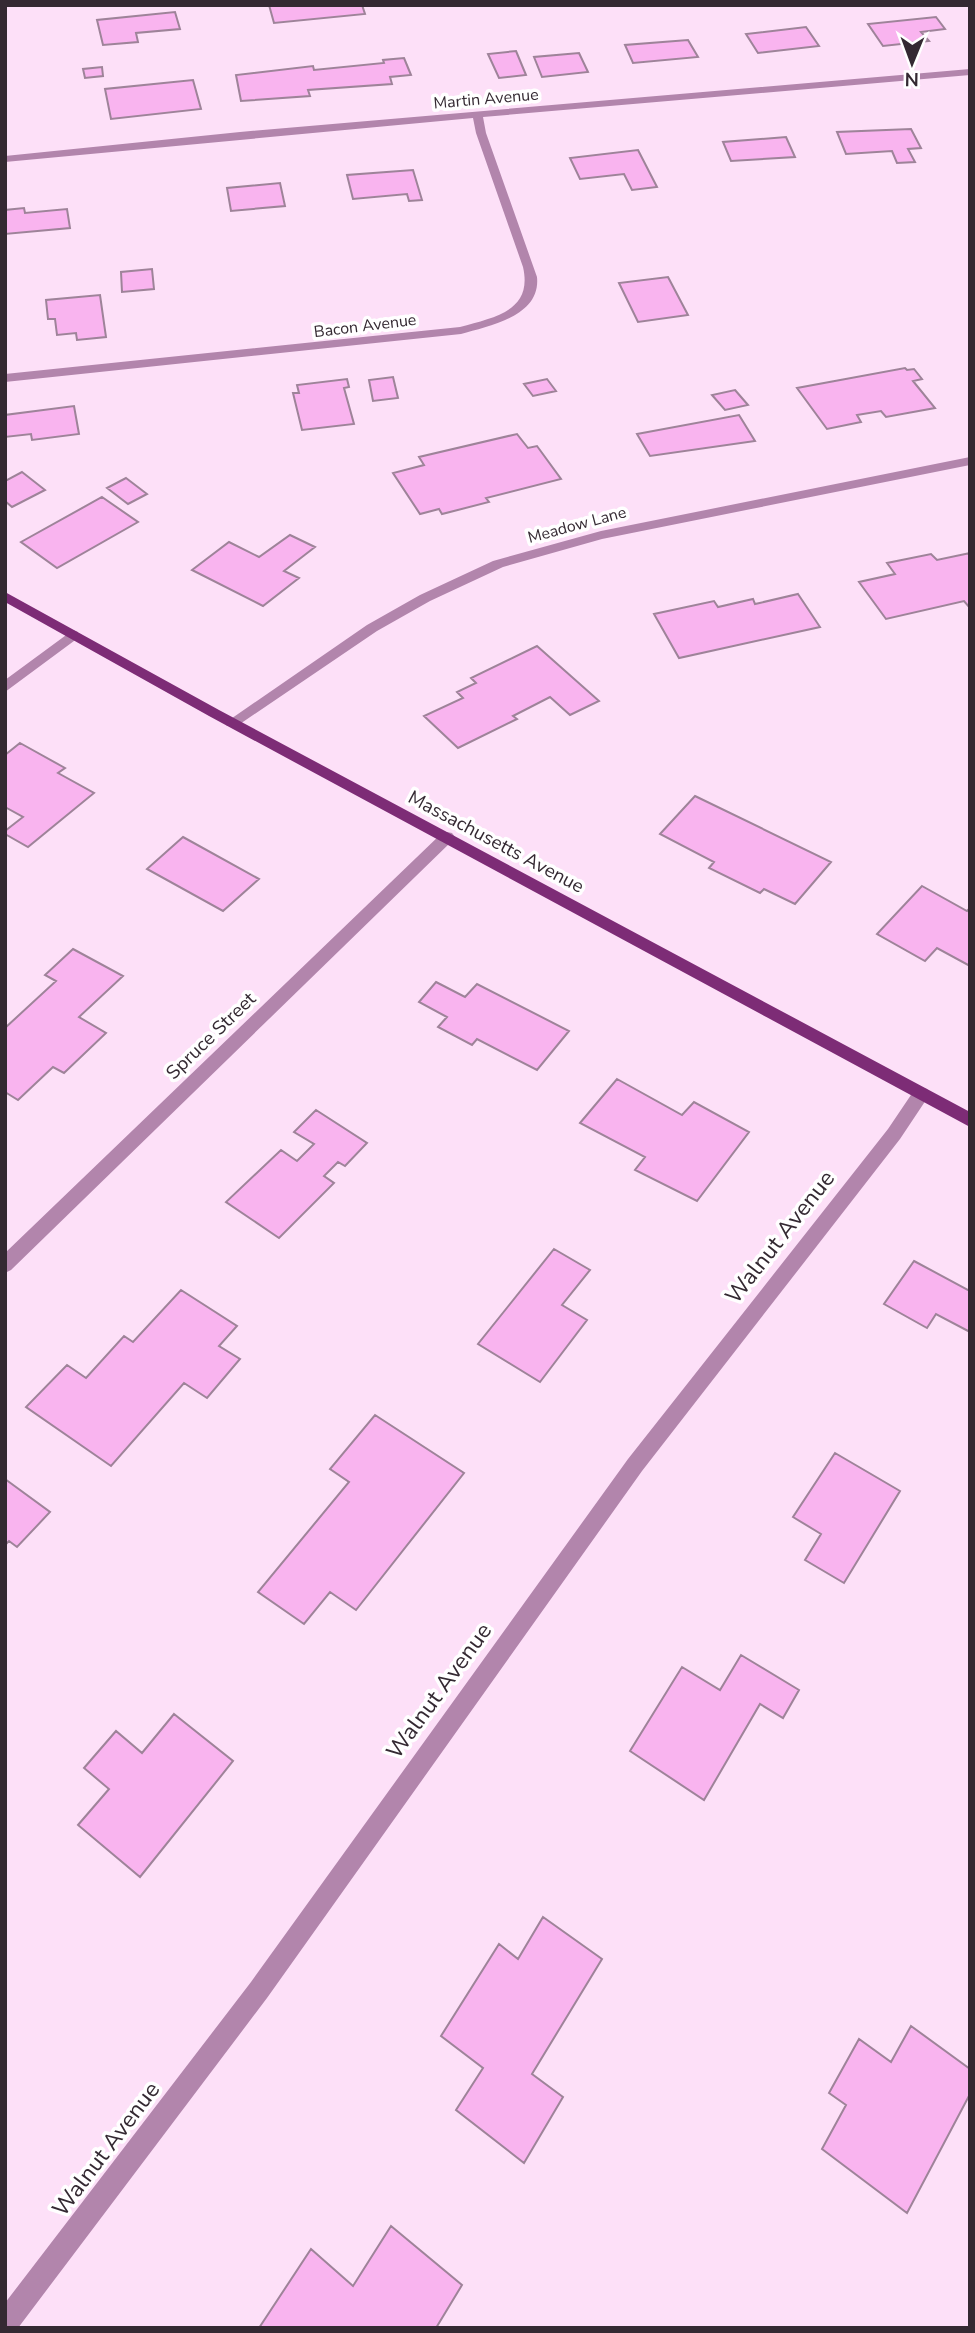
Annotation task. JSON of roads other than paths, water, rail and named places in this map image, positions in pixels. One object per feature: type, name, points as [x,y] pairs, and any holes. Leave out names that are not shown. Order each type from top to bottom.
[{"type":"main road","name":"Massachusetts Avenue","points":[[5,596],[232,723],[970,1120]]},
{"type":"street","name":"Martin Avenue","points":[[5,159],[230,136],[970,72]]},
{"type":"street","name":"Bacon Avenue","points":[[5,378],[282,351],[461,330],[493,321],[513,310],[529,298],[532,285],[529,267],[478,116]]},
{"type":"street","name":"Meadow Lane","points":[[232,723],[372,628],[425,598],[498,565],[601,534],[970,461]]},
{"type":"street","points":[[5,687],[73,635]]},
{"type":"street","name":"Spruce Street","points":[[5,1265],[447,837]]},
{"type":"street","name":"Walnut Avenue","points":[[5,2323],[259,1990],[635,1465],[894,1133],[921,1094]]}]
